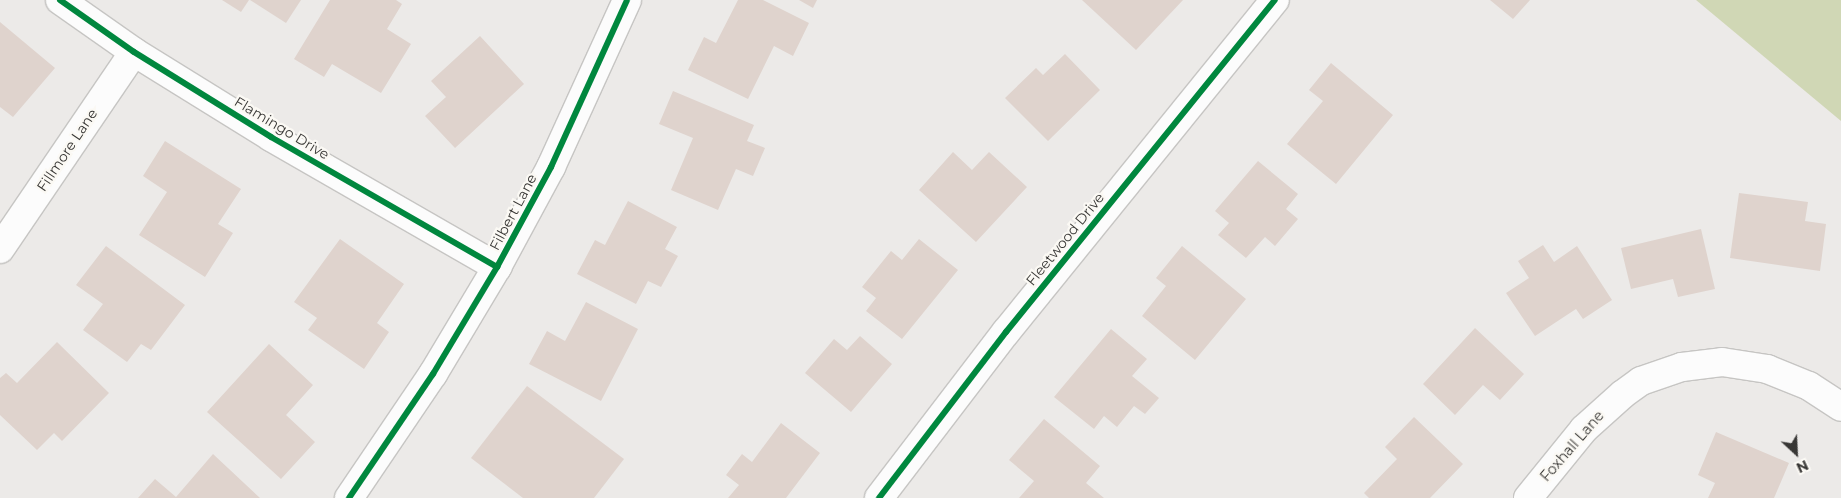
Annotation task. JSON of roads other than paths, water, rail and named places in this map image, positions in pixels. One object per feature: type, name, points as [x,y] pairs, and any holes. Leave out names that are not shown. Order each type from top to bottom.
[{"type":"street","name":"Flamingo Drive","points":[[60,0],[134,52],[271,137],[497,267]]},
{"type":"street","name":"Filbert Lane","points":[[349,498],[428,382],[497,267],[551,167],[627,0]]},
{"type":"street","name":"Fleetwood Drive","points":[[879,498],[1006,332],[1275,0]]},
{"type":"street","name":"Fillmore Lane","points":[[0,249],[134,52]]},
{"type":"street","name":"Foxhall Lane","points":[[1528,498],[1584,429],[1623,394],[1641,381],[1682,367],[1722,362],[1767,369],[1809,386],[1841,407]]}]
